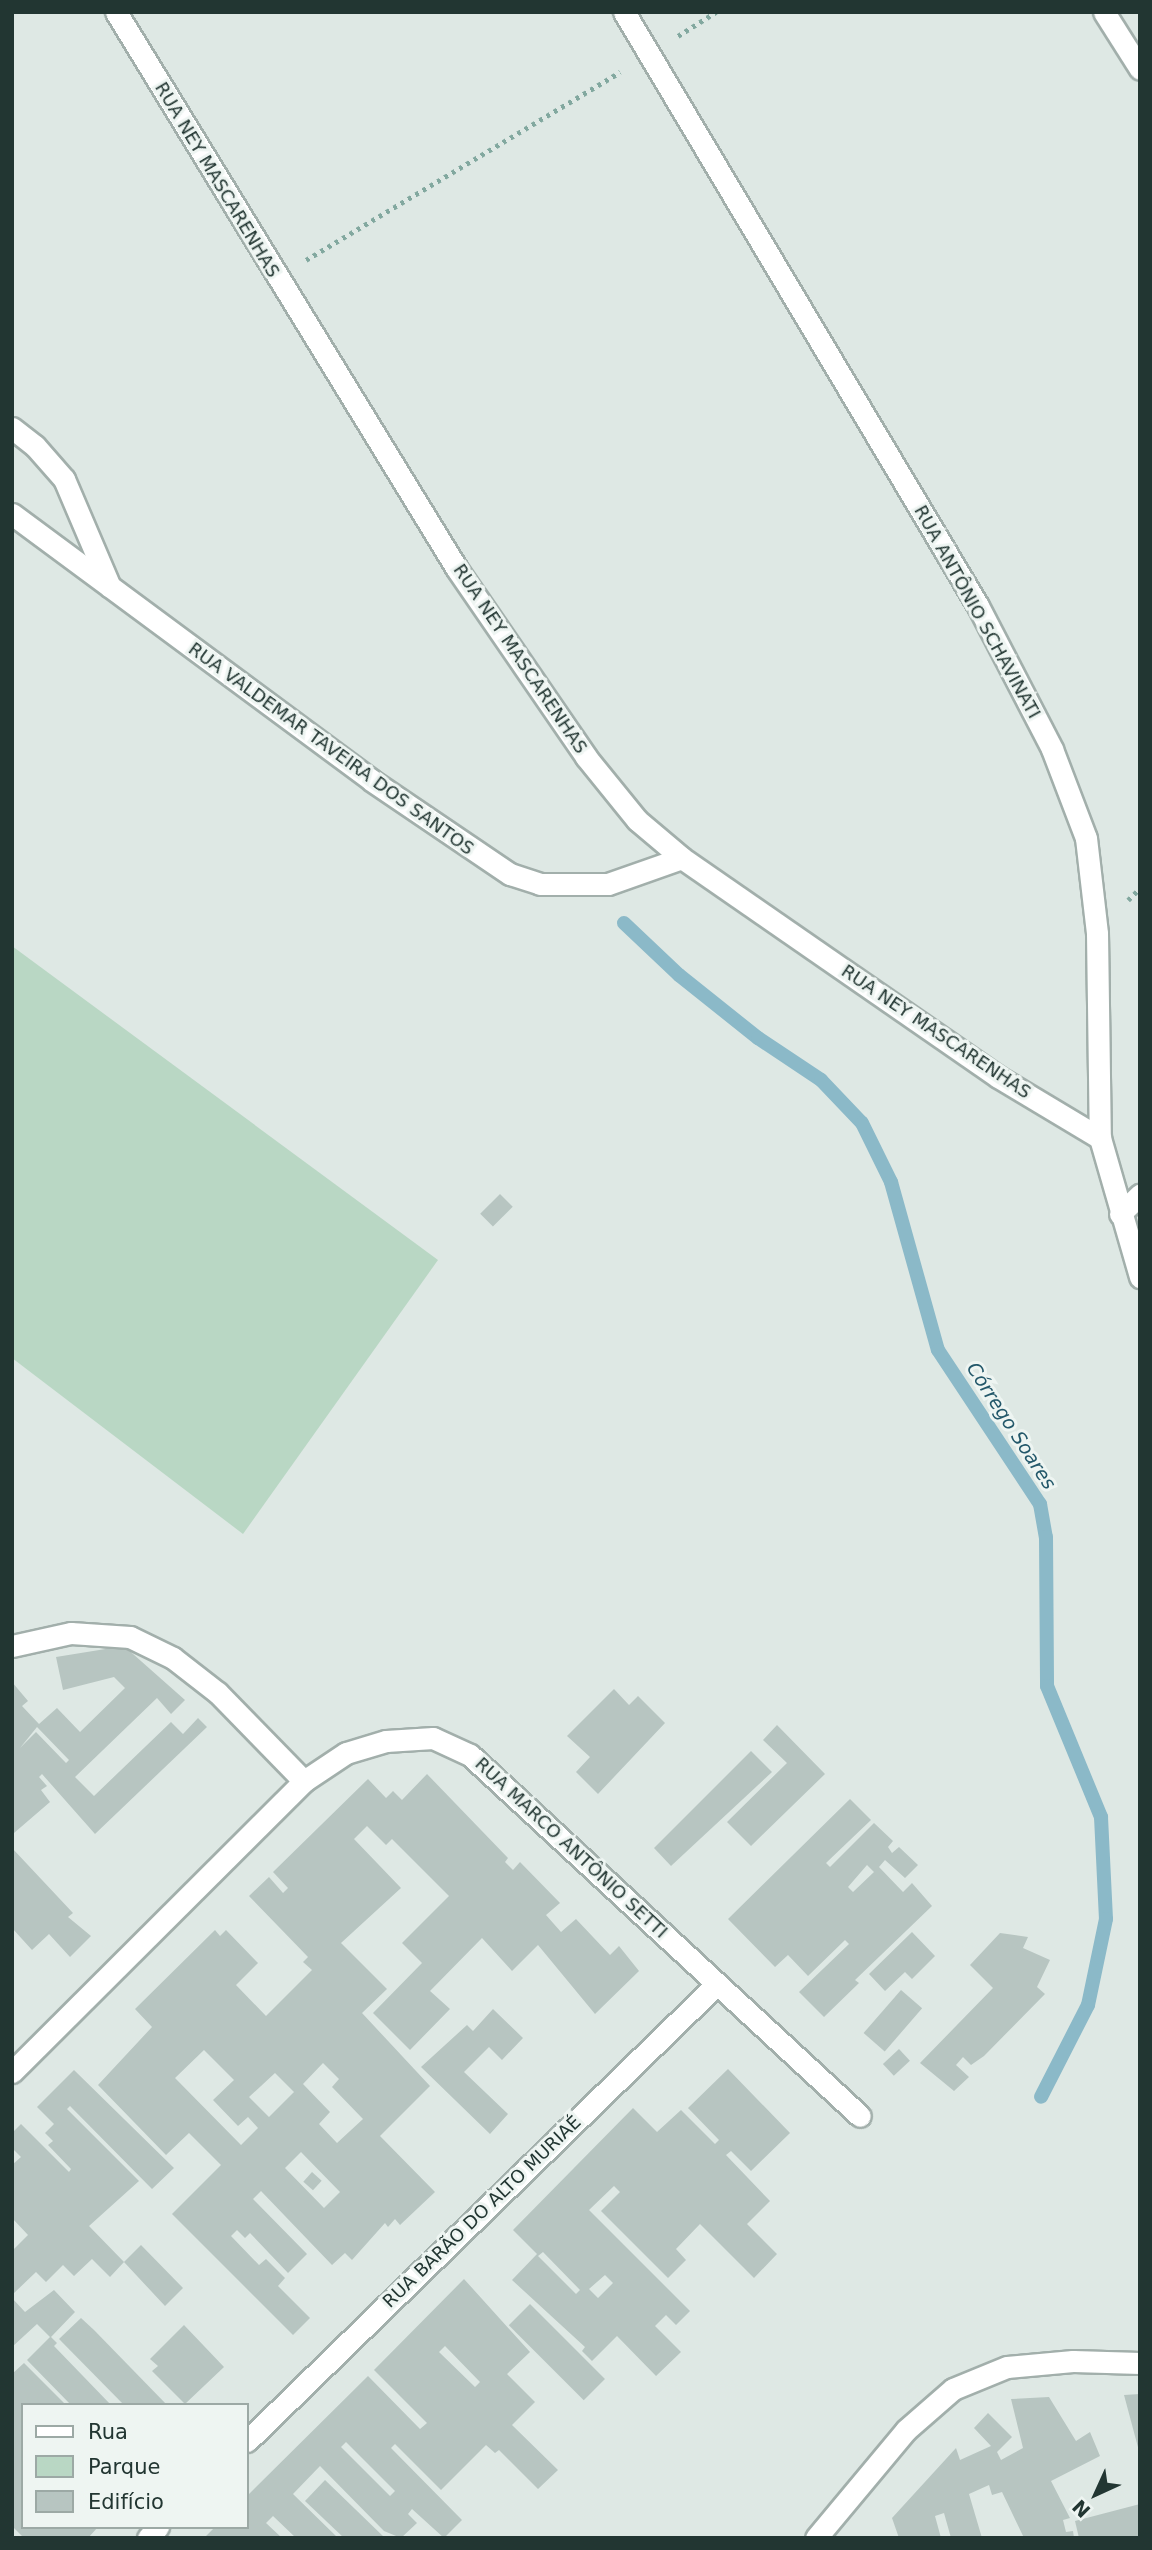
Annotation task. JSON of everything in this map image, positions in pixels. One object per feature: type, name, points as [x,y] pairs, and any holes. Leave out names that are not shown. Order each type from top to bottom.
[{"type":"street","name":"RUA NEY MASCARENHAS","points":[[116,12],[275,278],[457,569],[586,757],[637,820],[682,858],[998,1077],[1100,1138]]},
{"type":"street","name":"RUA ANTÔNIO SCHAVINATI","points":[[624,12],[978,606],[1052,749],[1086,838],[1097,933],[1100,1138],[1140,1277]]},
{"type":"street","points":[[1104,12],[1140,69]]},
{"type":"street","points":[[12,428],[35,446],[64,479],[110,587]]},
{"type":"street","name":"RUA VALDEMAR TAVEIRA DOS SANTOS","points":[[12,514],[371,780],[510,874],[540,884],[608,884],[682,858]]},
{"type":"street","points":[[1120,1214],[1140,1195]]},
{"type":"street","points":[[12,1646],[71,1633],[130,1637],[173,1658],[218,1693],[304,1781]]},
{"type":"street","name":"RUA MARCO ANTÔNIO SETTI","points":[[12,2072],[304,1781],[346,1753],[386,1741],[433,1738],[470,1755],[860,2116]]},
{"type":"street","name":"RUA BARÃO DO ALTO MURIAÉ","points":[[248,2440],[717,1984]]},
{"type":"street","points":[[816,2538],[906,2430],[953,2389],[1007,2368],[1073,2361],[1140,2363]]},
{"type":"path","points":[[275,278],[716,12]]},
{"type":"green space","points":[[12,946],[438,1260],[243,1534],[12,1358]]},
{"type":"building","points":[[500,1194],[513,1207],[493,1227],[480,1214]]},
{"type":"building","points":[[124,1646],[185,1700],[171,1714],[157,1698],[75,1777],[94,1796],[171,1722],[183,1734],[198,1718],[207,1727],[95,1834],[42,1774],[39,1777],[47,1786],[41,1790],[50,1802],[14,1833],[12,1682],[28,1701],[22,1706],[39,1724],[57,1708],[80,1732],[125,1688],[114,1677],[63,1690],[56,1657]],"holes":[[[37,1727],[69,1760],[66,1763],[36,1732],[20,1748]]]},
{"type":"building","points":[[614,1689],[629,1705],[638,1696],[665,1723],[598,1794],[576,1772],[590,1757],[567,1736]]},
{"type":"building","points":[[777,1725],[825,1774],[751,1846],[727,1822],[787,1763],[763,1740]]},
{"type":"building","points":[[751,1751],[772,1772],[671,1866],[654,1848]]},
{"type":"building","points":[[427,1774],[508,1858],[505,1862],[513,1870],[520,1862],[560,1903],[546,1915],[561,1932],[576,1919],[610,1955],[619,1946],[639,1971],[595,2014],[538,1945],[512,1971],[482,1938],[430,1991],[450,2009],[410,2050],[373,2013],[422,1963],[402,1943],[449,1896],[392,1839],[386,1845],[367,1826],[354,1839],[401,1888],[341,1943],[387,1989],[362,2013],[430,2086],[380,2136],[435,2192],[400,2225],[395,2219],[388,2227],[385,2223],[352,2260],[345,2253],[332,2265],[261,2191],[253,2199],[307,2254],[288,2273],[250,2233],[245,2238],[237,2230],[231,2236],[259,2265],[266,2259],[285,2278],[278,2286],[310,2318],[293,2335],[172,2214],[221,2165],[189,2133],[166,2155],[98,2085],[152,2027],[135,2009],[215,1930],[220,1936],[226,1930],[258,1963],[236,1985],[266,2016],[312,1970],[303,1962],[308,1957],[249,1896],[269,1877],[283,1893],[288,1888],[273,1872],[368,1779],[386,1798],[393,1791],[402,1800]],"holes":[[[204,2050],[234,2080],[213,2100],[238,2126],[248,2117],[258,2128],[241,2145],[175,2078]],[[323,2063],[339,2079],[332,2087],[363,2119],[337,2143],[319,2124],[330,2112],[303,2084]],[[275,2073],[294,2092],[269,2117],[249,2097]],[[301,2152],[340,2192],[324,2208],[285,2168]]]},
{"type":"building","points":[[850,1799],[871,1820],[826,1863],[830,1867],[874,1823],[893,1841],[888,1847],[892,1853],[899,1847],[918,1865],[905,1878],[885,1860],[879,1867],[903,1892],[912,1883],[932,1906],[855,1980],[859,1983],[824,2017],[799,1992],[849,1944],[845,1940],[808,1976],[788,1955],[775,1967],[728,1919]],"holes":[[[867,1865],[874,1872],[853,1892],[848,1887]]]},
{"type":"building","points":[[12,1848],[73,1913],[68,1917],[91,1936],[70,1957],[49,1934],[32,1950],[12,1928]]},
{"type":"building","points":[[912,1932],[935,1956],[912,1979],[905,1972],[885,1991],[869,1974]]},
{"type":"building","points":[[1000,1933],[1028,1937],[1023,1948],[1050,1960],[1037,1987],[1045,1994],[984,2056],[971,2065],[963,2057],[956,2065],[969,2077],[954,2091],[920,2063],[993,1988],[970,1965]]},
{"type":"building","points":[[901,1990],[922,2008],[885,2051],[864,2033]]},
{"type":"building","points":[[493,2009],[523,2038],[502,2060],[489,2047],[464,2072],[508,2114],[490,2134],[421,2067],[467,2025],[473,2031]]},
{"type":"building","points":[[899,2049],[910,2061],[894,2076],[883,2064]]},
{"type":"building","points":[[728,2069],[790,2133],[751,2171],[731,2151],[726,2155],[770,2201],[747,2224],[777,2254],[754,2278],[700,2224],[676,2249],[686,2260],[668,2278],[601,2211],[620,2192],[614,2186],[589,2210],[690,2311],[676,2325],[666,2315],[655,2326],[681,2352],[656,2376],[617,2336],[592,2361],[582,2351],[585,2347],[512,2280],[537,2254],[513,2230],[633,2108],[657,2132],[681,2110],[715,2144],[719,2140],[688,2108]],"holes":[[[543,2252],[580,2290],[576,2294],[538,2256]],[[605,2275],[613,2283],[598,2298],[589,2289]]]},
{"type":"building","points":[[74,2070],[174,2168],[152,2189],[70,2106],[67,2109],[139,2181],[89,2226],[124,2262],[110,2277],[92,2259],[74,2276],[63,2265],[46,2282],[36,2272],[12,2295],[12,2251],[28,2235],[12,2218],[12,2165],[21,2157],[12,2148],[12,2133],[21,2124],[69,2172],[71,2169],[48,2145],[53,2141],[45,2133],[54,2124],[37,2107]]},
{"type":"building","points":[[312,2172],[322,2181],[313,2190],[303,2182]]},
{"type":"building","points":[[141,2245],[183,2288],[165,2306],[124,2262]]},
{"type":"building","points":[[464,2279],[530,2352],[507,2374],[535,2402],[512,2425],[558,2470],[538,2489],[499,2450],[495,2453],[486,2445],[441,2490],[395,2444],[391,2448],[462,2520],[444,2538],[412,2509],[408,2514],[417,2523],[401,2538],[384,2531],[320,2466],[293,2494],[338,2538],[296,2538],[273,2516],[266,2523],[282,2538],[204,2538],[213,2529],[248,2529],[248,2495],[368,2376],[420,2429],[427,2423],[374,2370]],"holes":[[[445,2346],[480,2382],[475,2387],[439,2352]],[[346,2442],[395,2491],[390,2496],[341,2447]]]},
{"type":"building","points":[[54,2290],[75,2312],[51,2337],[57,2343],[54,2346],[109,2403],[69,2403],[27,2360],[50,2337],[37,2324],[12,2347],[12,2298],[25,2312]]},
{"type":"building","points":[[530,2304],[605,2379],[584,2400],[509,2325]]},
{"type":"building","points":[[81,2318],[165,2403],[122,2403],[59,2339]]},
{"type":"building","points":[[184,2325],[224,2367],[184,2403],[152,2371],[158,2366],[150,2359]]},
{"type":"building","points":[[24,2363],[64,2403],[21,2403],[21,2529],[96,2529],[88,2538],[24,2538],[12,2526],[12,2374]]},
{"type":"building","points":[[1140,2394],[1140,2451],[1139,2451],[1124,2395]]},
{"type":"building","points":[[1049,2397],[1076,2441],[1090,2432],[1100,2456],[1051,2481],[1070,2518],[1063,2520],[1066,2532],[1073,2531],[1074,2538],[1024,2538],[1002,2492],[992,2495],[989,2485],[969,2494],[982,2538],[951,2538],[944,2513],[935,2516],[941,2538],[899,2538],[892,2518],[956,2448],[960,2460],[991,2446],[974,2428],[988,2413],[1012,2437],[997,2452],[1001,2460],[1023,2448],[1011,2399]]},
{"type":"building","points":[[325,2480],[385,2538],[344,2538],[305,2501]]},
{"type":"building","points":[[1140,2504],[1140,2538],[1079,2538],[1075,2521]]},
{"type":"waterway","name":"Córrego Soares","points":[[624,923],[679,975],[758,1038],[821,1080],[862,1123],[891,1182],[938,1350],[1040,1504],[1046,1537],[1047,1686],[1101,1817],[1106,1919],[1088,2005],[1041,2097]]}]
